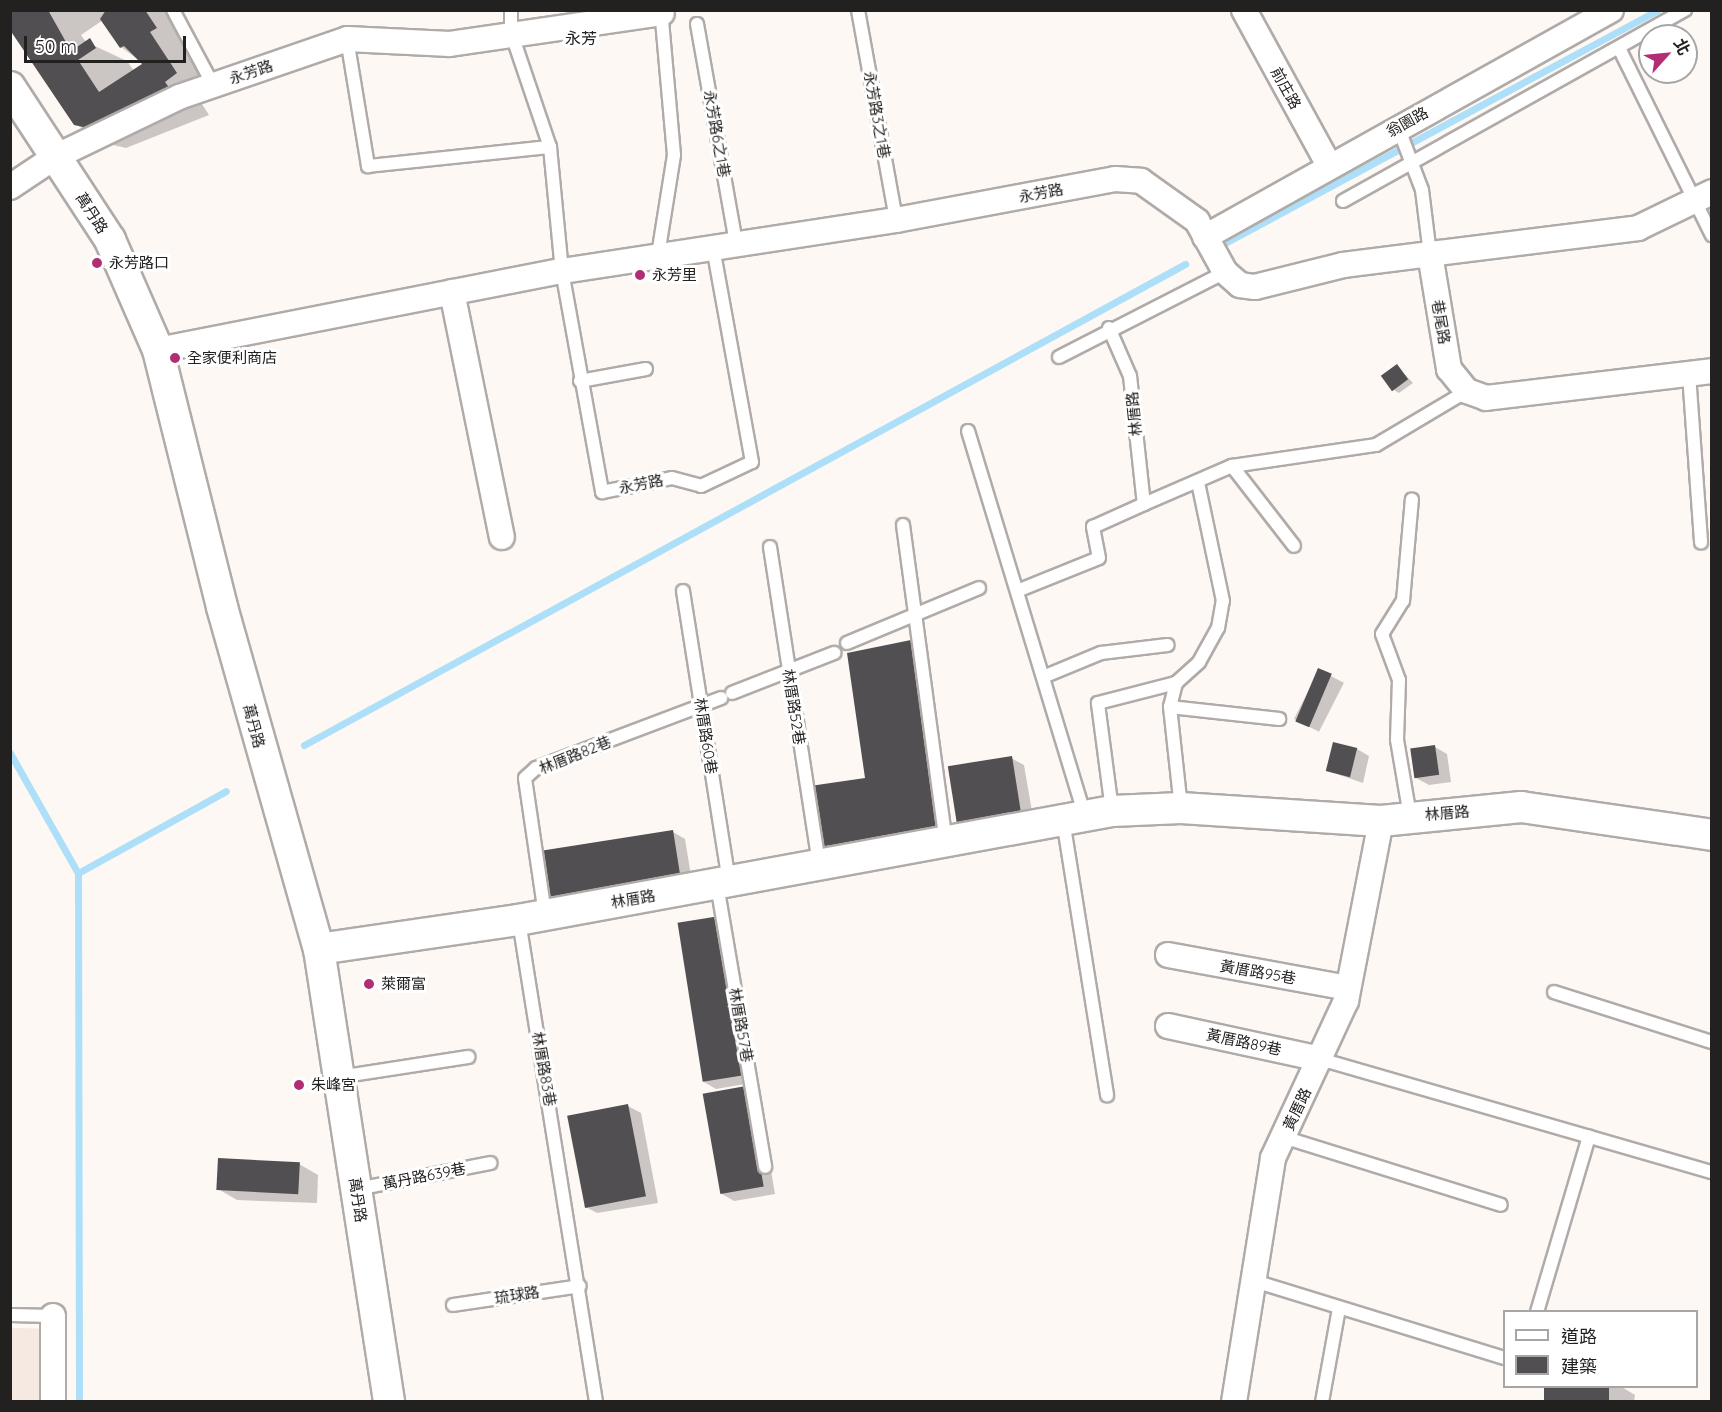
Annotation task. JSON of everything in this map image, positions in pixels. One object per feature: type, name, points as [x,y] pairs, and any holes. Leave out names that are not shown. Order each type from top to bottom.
[{"type":"street","name":"前庄路","points":[[1244,10],[1329,165]]},
{"type":"street","name":"翁園路","points":[[1205,237],[1329,165],[1611,10]]},
{"type":"street","name":"永芳路","points":[[10,187],[55,158],[213,85],[347,39],[450,44],[511,21],[662,12]]},
{"type":"street","name":"萬丹路","points":[[10,87],[110,240],[158,350],[231,640],[319,949],[389,1401]]},
{"type":"street","name":"永芳路","points":[[158,350],[562,271],[896,220],[1115,179],[1141,181],[1162,192],[1197,221],[1205,237]]},
{"type":"street","points":[[1205,237],[1225,272],[1240,285],[1256,288],[1343,265],[1638,228],[1703,197]]},
{"type":"street","name":"巷尾路","points":[[1430,254],[1449,369],[1467,391]]},
{"type":"street","points":[[452,292],[502,537]]},
{"type":"street","points":[[1467,391],[1486,398],[1700,372]]},
{"type":"street","name":"林厝路","points":[[319,949],[532,917],[1087,816],[1181,808],[1381,822],[1410,816],[1521,807],[1712,835]]},
{"type":"street","name":"黃厝路","points":[[1234,1401],[1251,1280],[1274,1158],[1320,1059],[1348,988],[1381,822]]},
{"type":"street","name":"黃厝路95巷","points":[[1168,955],[1348,988]]},
{"type":"street","name":"黃厝路89巷","points":[[1168,1026],[1320,1059]]},
{"type":"street","points":[[52,1401],[53,1316]]},
{"type":"lane","points":[[173,10],[213,85]]},
{"type":"lane","name":"永芳路3之1巷","points":[[858,10],[896,220]]},
{"type":"lane","points":[[1343,201],[1685,10]]},
{"type":"lane","points":[[658,255],[674,155],[662,12]]},
{"type":"lane","name":"永芳路","points":[[511,21],[550,147],[562,271],[580,381],[602,492],[672,478],[702,486],[752,462],[725,245]]},
{"type":"lane","name":"永芳路6之1巷","points":[[697,24],[725,245]]},
{"type":"lane","points":[[347,39],[368,166],[550,147]]},
{"type":"lane","points":[[1619,48],[1703,197],[1712,235]]},
{"type":"lane","points":[[1398,127],[1414,163],[1430,254]]},
{"type":"lane","points":[[1059,357],[1109,328],[1225,272]]},
{"type":"lane","name":"林厝路","points":[[1109,328],[1130,376],[1144,504]]},
{"type":"lane","points":[[580,381],[646,369]]},
{"type":"lane","points":[[1700,372],[1701,543]]},
{"type":"lane","points":[[1017,591],[1099,558],[1093,527],[1144,504],[1232,466],[1376,445],[1467,391]]},
{"type":"lane","points":[[968,431],[1087,816]]},
{"type":"lane","points":[[1232,466],[1294,546]]},
{"type":"lane","points":[[1107,1096],[1087,816],[1098,703],[1176,683],[1199,662],[1218,628],[1222,601],[1198,482]]},
{"type":"lane","points":[[1410,816],[1397,740],[1399,680],[1382,634],[1402,600],[1412,499]]},
{"type":"lane","points":[[903,525],[946,842]]},
{"type":"lane","name":"林厝路52巷","points":[[770,547],[819,866]]},
{"type":"lane","points":[[847,643],[979,588]]},
{"type":"lane","name":"林厝路60巷","points":[[683,591],[701,706],[723,882]]},
{"type":"lane","points":[[1043,676],[1101,653],[1168,645]]},
{"type":"lane","name":"林厝路82巷","points":[[532,917],[525,778],[536,768],[701,706],[834,652]]},
{"type":"lane","points":[[1176,683],[1170,707],[1181,808]]},
{"type":"lane","points":[[1170,707],[1279,719]]},
{"type":"lane","name":"林厝路57巷","points":[[723,882],[765,1167]]},
{"type":"lane","name":"林厝路83巷","points":[[532,917],[569,1219],[580,1286]]},
{"type":"lane","points":[[1554,993],[1712,1042]]},
{"type":"lane","points":[[338,1077],[468,1058]]},
{"type":"lane","points":[[1320,1059],[1712,1172]]},
{"type":"lane","points":[[1283,1137],[1501,1205]]},
{"type":"lane","points":[[1537,1310],[1589,1137]]},
{"type":"lane","name":"萬丹路639巷","points":[[356,1189],[491,1163]]},
{"type":"lane","points":[[1251,1280],[1503,1358]]},
{"type":"lane","points":[[580,1286],[596,1401]]},
{"type":"lane","name":"琉球路","points":[[453,1305],[580,1286]]},
{"type":"lane","points":[[1322,1401],[1339,1308]]},
{"type":"lane","points":[[10,1315],[53,1316]]},
{"type":"shaded area","points":[[11,1328],[55,1329],[54,1402],[10,1402]]},
{"type":"building","points":[[10,10],[48,10],[71,51],[90,38],[96,48],[78,60],[99,92],[142,64],[124,46],[120,48],[100,19],[106,10],[145,10],[157,28],[150,32],[177,73],[165,82],[173,93],[88,128],[74,125],[10,30]]},
{"type":"building","points":[[1397,364],[1408,379],[1392,391],[1381,376]]},
{"type":"building","points":[[911,640],[939,829],[819,847],[810,786],[865,778],[847,653]]},
{"type":"building","points":[[1318,668],[1332,674],[1309,727],[1295,721]]},
{"type":"building","points":[[1333,742],[1357,748],[1350,777],[1326,771]]},
{"type":"building","points":[[1435,745],[1439,775],[1414,778],[1410,748]]},
{"type":"building","points":[[1012,756],[1022,816],[957,826],[948,766]]},
{"type":"building","points":[[673,830],[681,882],[548,903],[540,851]]},
{"type":"building","points":[[720,916],[745,1075],[703,1082],[678,923]]},
{"type":"building","points":[[746,1086],[764,1186],[720,1194],[703,1094]]},
{"type":"building","points":[[628,1104],[646,1196],[585,1208],[567,1116]]},
{"type":"building","points":[[218,1158],[300,1162],[298,1194],[216,1190]]},
{"type":"building","points":[[1544,1388],[1609,1388],[1609,1402],[1544,1402]]},
{"type":"waterway","points":[[1225,243],[1657,10]]},
{"type":"waterway","points":[[304,745],[1185,264]]},
{"type":"waterway","points":[[10,753],[78,873],[79,1402]]},
{"type":"waterway","points":[[78,873],[226,791]]},
{"type":"place","name":"永芳路口","points":[[97,263]]},
{"type":"place","name":"永芳里","points":[[640,275]]},
{"type":"place","name":"全家便利商店","points":[[175,358]]},
{"type":"place","name":"萊爾富","points":[[369,984]]},
{"type":"place","name":"朱峰宮","points":[[299,1085]]},
{"type":"district","name":"永芳","points":[[581,38]]}]
